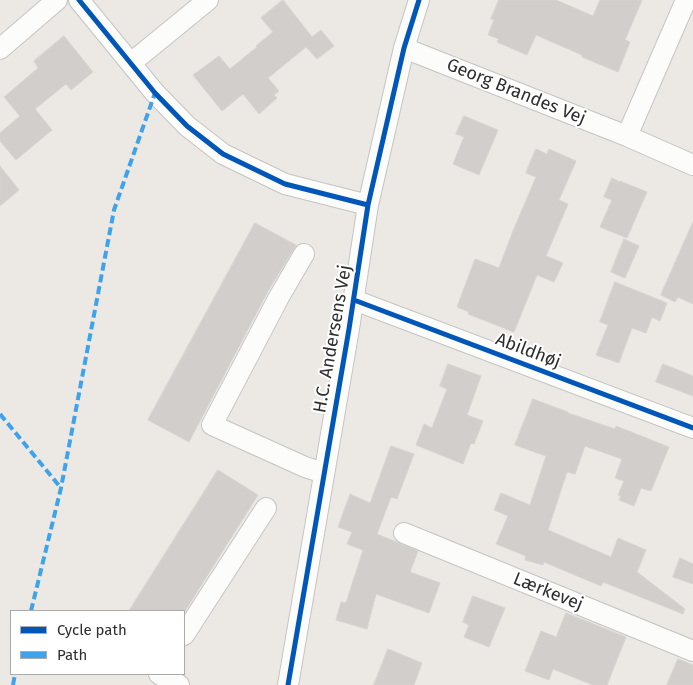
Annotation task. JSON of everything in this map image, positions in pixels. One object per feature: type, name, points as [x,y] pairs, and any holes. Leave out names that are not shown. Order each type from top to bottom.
[{"type":"street","points":[[0,48],[57,0]]},
{"type":"street","points":[[80,0],[155,93],[187,126],[223,154],[285,184],[368,205]]},
{"type":"street","points":[[131,64],[208,0]]},
{"type":"street","name":"H.C. Andersens Vej","points":[[288,685],[354,300],[368,205],[404,48],[419,0]]},
{"type":"street","points":[[627,136],[686,0]]},
{"type":"street","name":"Georg Brandes Vej","points":[[404,48],[693,164]]},
{"type":"street","points":[[304,254],[212,425],[305,468],[324,473]]},
{"type":"street","name":"Abildhøj","points":[[354,300],[693,428]]},
{"type":"street","points":[[185,633],[266,508]]},
{"type":"street","name":"Lærkevej","points":[[404,533],[693,650]]},
{"type":"street","points":[[160,675],[179,685]]},
{"type":"building","points":[[283,0],[312,37],[321,30],[334,46],[317,59],[306,47],[268,78],[279,91],[274,95],[277,98],[259,114],[243,94],[222,111],[193,75],[219,56],[230,69],[257,47],[273,32],[261,18]]},
{"type":"building","points":[[499,0],[556,0],[593,16],[600,0],[642,0],[625,40],[630,42],[618,72],[536,35],[527,55],[497,42],[499,39],[488,35],[494,20],[491,19]]},
{"type":"building","points":[[64,36],[93,72],[71,90],[66,84],[35,109],[52,130],[16,160],[0,141],[0,133],[20,116],[4,97],[38,68],[34,61]]},
{"type":"building","points":[[464,116],[498,130],[479,175],[453,164],[464,137],[456,134]]},
{"type":"building","points":[[536,149],[547,154],[549,149],[576,161],[559,200],[568,204],[546,256],[563,263],[554,282],[537,275],[514,332],[468,314],[469,312],[457,307],[475,259],[499,268],[536,177],[526,173]]},
{"type":"building","points":[[0,166],[19,190],[0,206]]},
{"type":"building","points":[[612,178],[647,192],[627,238],[600,227],[612,200],[604,197]]},
{"type":"building","points":[[693,222],[693,304],[678,297],[675,302],[661,295]]},
{"type":"building","points":[[255,223],[296,245],[268,291],[189,442],[148,420]]},
{"type":"building","points":[[624,239],[639,246],[625,278],[611,272]]},
{"type":"building","points":[[615,282],[667,303],[660,321],[652,317],[646,333],[632,328],[619,363],[596,355],[608,325],[600,322]]},
{"type":"building","points":[[448,364],[481,376],[467,415],[483,421],[474,444],[471,443],[463,464],[416,445],[424,424],[432,428],[447,389],[440,386]]},
{"type":"building","points":[[663,364],[693,376],[693,396],[656,382]]},
{"type":"building","points":[[533,399],[615,429],[616,426],[669,447],[651,491],[641,488],[634,506],[619,500],[621,496],[618,495],[624,481],[615,478],[622,459],[585,446],[575,474],[567,472],[548,530],[611,557],[618,538],[646,550],[637,572],[685,609],[683,614],[603,582],[601,586],[544,562],[543,565],[525,560],[526,556],[496,544],[508,516],[494,510],[501,493],[530,505],[546,456],[515,445]]},
{"type":"building","points":[[391,446],[414,454],[397,499],[391,497],[377,534],[418,551],[410,572],[440,583],[429,613],[376,594],[367,629],[336,620],[341,602],[346,603],[363,550],[347,544],[352,532],[338,527],[350,494],[370,503]]},
{"type":"building","points":[[218,470],[258,495],[185,611],[130,610]]},
{"type":"building","points":[[680,558],[693,564],[693,584],[673,577]]},
{"type":"building","points":[[473,596],[505,608],[489,647],[464,637],[469,625],[463,622]]},
{"type":"building","points":[[566,613],[626,637],[607,685],[593,685],[553,669],[549,680],[525,671],[541,631],[556,637]]},
{"type":"building","points":[[388,649],[422,663],[414,685],[374,685]]},
{"type":"building","points":[[678,659],[693,665],[693,685],[667,685]]},
{"type":"marked path","points":[[31,610],[61,488],[114,210],[155,93]]},
{"type":"marked path","points":[[0,414],[61,488]]},
{"type":"marked path","points":[[13,685],[15,675]]},
{"type":"cycle path","points":[[79,0],[155,93],[187,126],[223,154],[285,184],[368,205]]},
{"type":"cycle path","points":[[288,685],[349,329],[368,205],[404,48],[419,0]]},
{"type":"cycle path","points":[[354,300],[693,428]]}]
